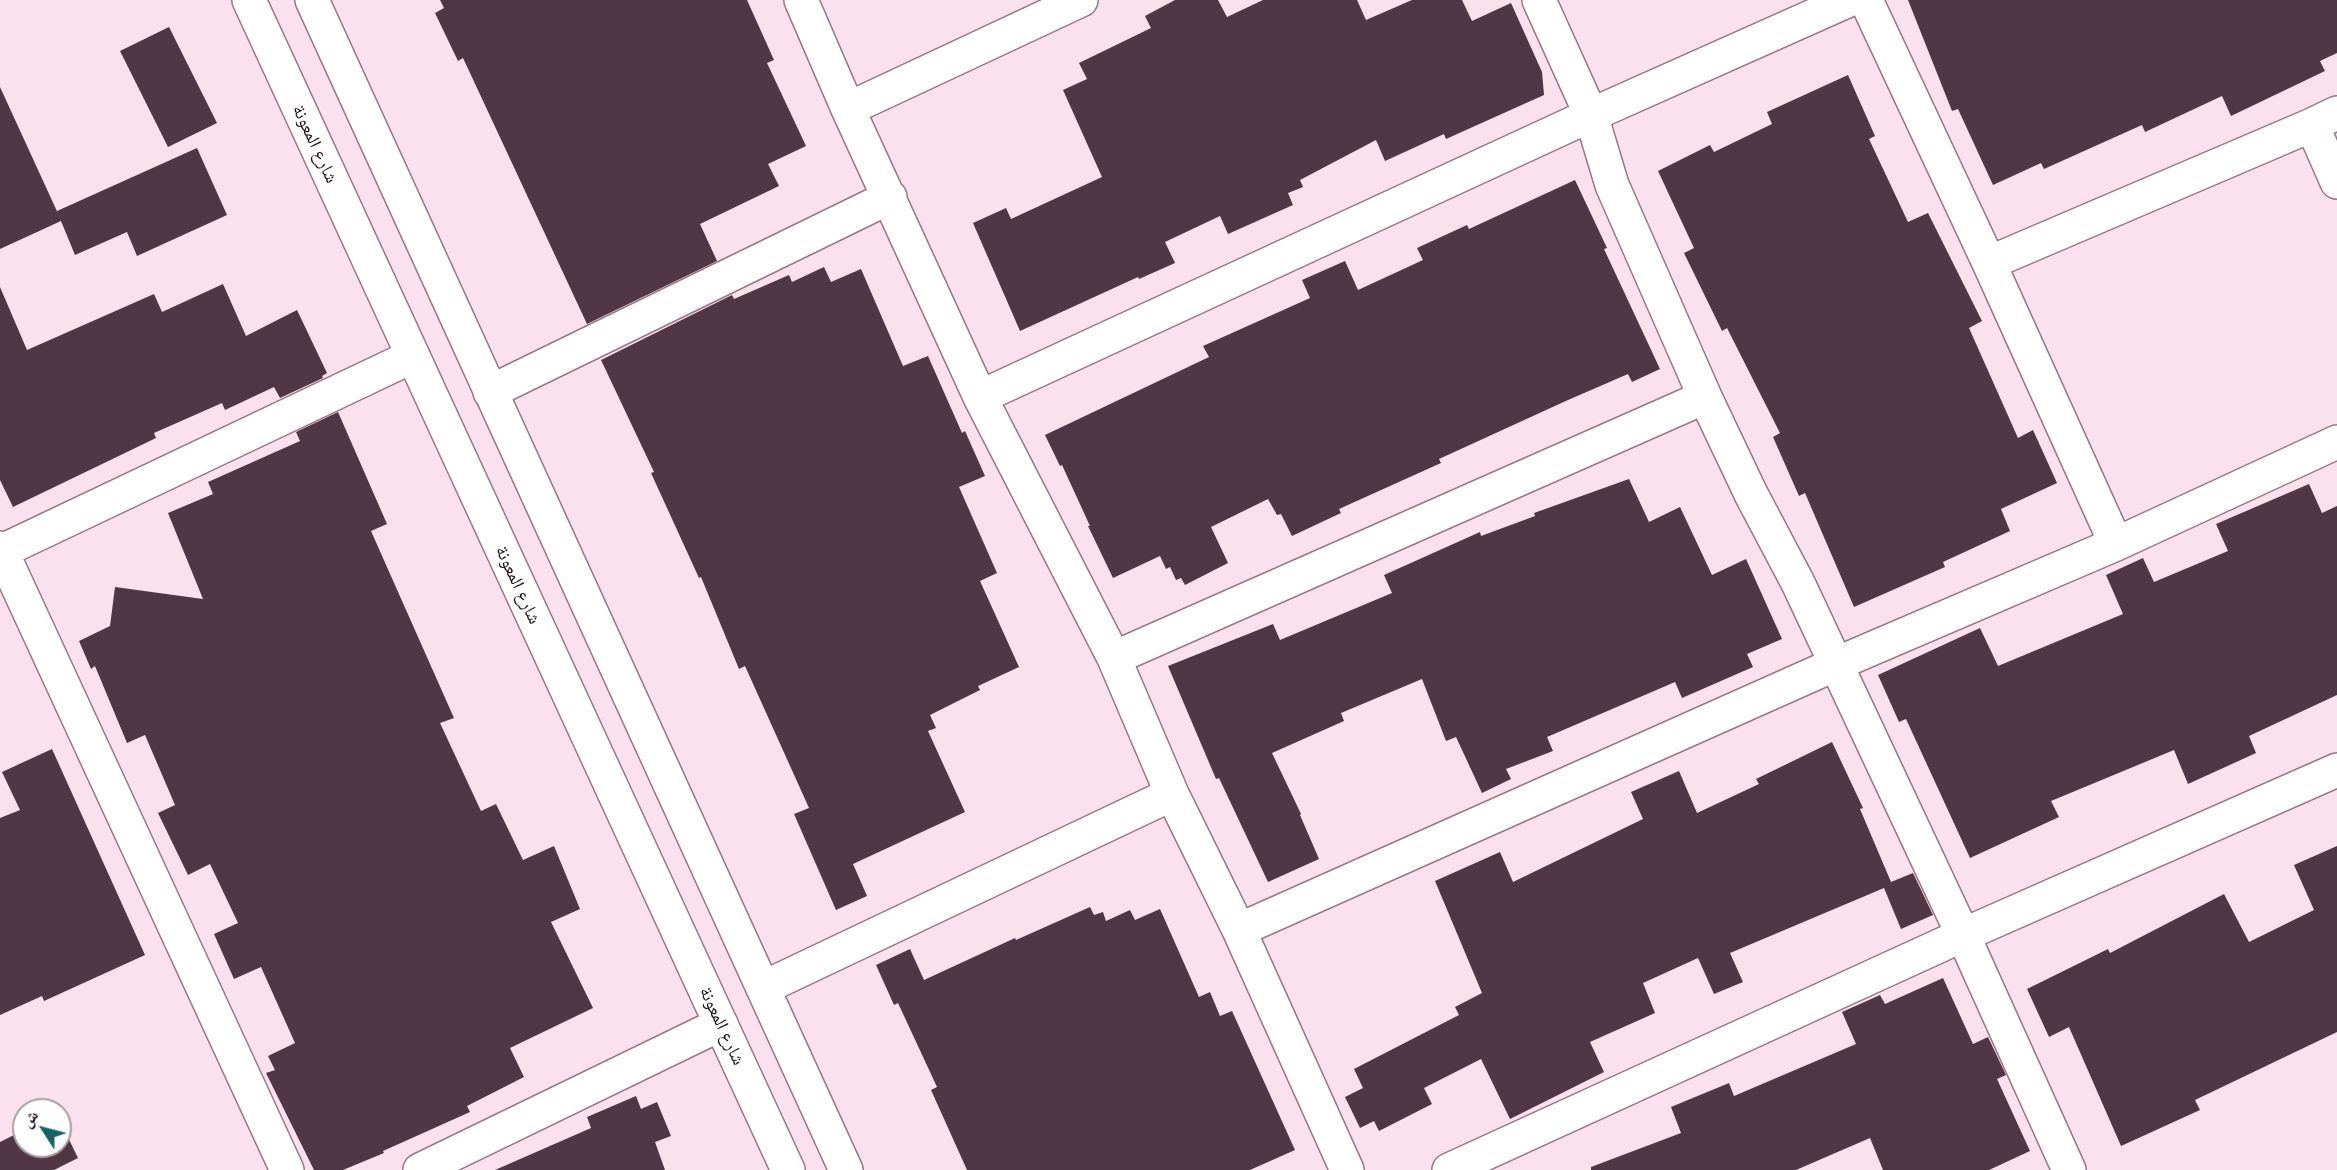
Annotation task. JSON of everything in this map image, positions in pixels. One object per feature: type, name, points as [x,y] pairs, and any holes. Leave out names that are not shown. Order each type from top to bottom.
[{"type":"main road","name":"شارع المعونة","points":[[249,0],[788,1170]]},
{"type":"main road","points":[[312,0],[846,1170]]},
{"type":"main road","points":[[801,0],[848,109],[980,397],[1114,658],[1172,794],[1239,930],[1347,1170]]},
{"type":"main road","points":[[848,109],[1081,0]]},
{"type":"main road","points":[[1539,0],[1591,115],[1612,185],[1705,397],[1751,494],[1798,583],[1963,935],[2069,1170]]},
{"type":"main road","points":[[980,397],[1591,115],[1849,0]]},
{"type":"main road","points":[[1866,0],[1989,263],[2116,544]]},
{"type":"main road","points":[[1989,263],[2324,119],[2337,182]]},
{"type":"main road","points":[[490,392],[890,197]]},
{"type":"main road","points":[[287,1170],[0,550],[413,356]]},
{"type":"main road","points":[[1114,658],[1705,397]]},
{"type":"main road","points":[[1239,930],[1836,664],[2116,544],[2337,442]]},
{"type":"main road","points":[[1449,1170],[1963,935],[2337,770]]},
{"type":"main road","points":[[763,988],[1172,794]]},
{"type":"main road","points":[[420,1170],[721,1024]]},
{"type":"building","points":[[440,0],[747,0],[774,60],[767,63],[806,146],[768,164],[779,186],[700,224],[717,261],[587,324],[463,58],[458,61],[435,13],[444,8]]},
{"type":"building","points":[[1175,0],[1218,0],[1227,17],[1263,0],[1357,0],[1366,20],[1412,0],[1462,0],[1472,21],[1511,3],[1542,72],[1544,95],[1446,139],[1444,134],[1385,161],[1376,140],[1300,180],[1303,187],[1288,193],[1293,205],[1228,234],[1220,216],[1165,242],[1175,263],[1139,279],[1138,277],[1020,331],[973,223],[1006,208],[1011,219],[1102,177],[1063,90],[1087,79],[1079,63],[1151,28],[1145,16]]},
{"type":"building","points":[[1908,0],[2337,0],[2337,53],[2320,61],[2325,71],[2231,116],[2222,96],[2145,132],[2142,125],[2044,169],[2041,163],[1993,185],[1958,109],[1952,111]]},
{"type":"building","points":[[169,27],[217,123],[168,147],[120,51]]},
{"type":"building","points":[[1848,75],[1875,136],[1869,139],[1908,222],[1928,213],[1982,321],[1969,328],[2018,438],[2033,430],[2057,483],[2001,509],[2010,531],[1943,562],[1945,567],[1854,607],[1805,493],[1799,496],[1773,437],[1780,433],[1727,328],[1722,331],[1684,253],[1694,248],[1658,171],[1710,145],[1714,152],[1772,124],[1767,112]]},
{"type":"building","points":[[0,87],[61,220],[57,211],[197,148],[227,215],[137,256],[127,232],[75,255],[61,221],[0,249]]},
{"type":"building","points":[[1575,180],[1607,248],[1604,249],[1660,369],[1632,382],[1628,374],[1568,400],[1439,459],[1441,463],[1339,509],[1341,513],[1292,536],[1281,514],[1277,515],[1268,499],[1211,527],[1228,563],[1185,585],[1181,578],[1176,580],[1170,567],[1166,569],[1160,556],[1113,578],[1062,465],[1060,466],[1045,435],[1209,357],[1203,346],[1310,298],[1302,280],[1345,261],[1358,290],[1423,260],[1417,248],[1467,225],[1469,229]]},
{"type":"building","points":[[824,267],[831,282],[861,269],[903,366],[928,356],[962,433],[965,431],[985,476],[959,487],[997,573],[980,581],[1019,667],[978,686],[980,690],[930,715],[936,728],[928,731],[965,812],[853,864],[867,896],[836,910],[794,814],[809,808],[745,666],[739,669],[701,577],[699,578],[651,473],[654,472],[601,360],[732,295],[734,299],[789,275],[792,282]]},
{"type":"building","points":[[223,284],[246,336],[297,310],[327,373],[322,376],[323,378],[280,398],[274,387],[225,410],[222,403],[154,433],[156,438],[13,507],[0,480],[0,287],[27,350],[154,294],[162,312]]},
{"type":"building","points":[[338,412],[387,524],[371,531],[454,718],[440,723],[481,811],[496,804],[523,860],[554,846],[580,909],[551,922],[593,1008],[510,1048],[524,1077],[467,1106],[470,1112],[343,1170],[314,1170],[266,1073],[275,1070],[268,1056],[295,1043],[261,967],[234,979],[214,934],[238,923],[210,864],[188,875],[158,813],[175,805],[145,735],[127,743],[95,666],[91,669],[79,641],[110,626],[115,587],[203,599],[168,513],[213,494],[208,482],[300,441],[296,432]]},
{"type":"building","points":[[1629,479],[1649,522],[1680,507],[1712,575],[1746,559],[1782,639],[1747,654],[1753,667],[1682,698],[1675,682],[1547,737],[1553,751],[1506,769],[1511,779],[1482,793],[1456,737],[1446,741],[1422,679],[1341,713],[1344,721],[1272,753],[1319,859],[1268,882],[1219,778],[1216,779],[1168,666],[1273,624],[1280,640],[1392,593],[1384,575],[1480,532],[1481,536],[1535,516],[1534,513]]},
{"type":"building","points":[[2309,484],[2322,513],[2337,506],[2337,695],[2249,736],[2256,753],[2188,784],[2174,750],[2051,801],[2059,817],[1970,858],[1906,719],[1899,722],[1878,675],[1980,628],[1998,666],[2123,614],[2106,575],[2143,558],[2154,582],[2228,551],[2216,524]]},
{"type":"building","points":[[1832,742],[1863,808],[1860,809],[1891,882],[1913,873],[1933,915],[1901,929],[1884,888],[1730,953],[1743,982],[1714,994],[1698,958],[1643,983],[1655,1013],[1590,1042],[1604,1072],[1510,1119],[1481,1059],[1424,1088],[1432,1104],[1379,1131],[1374,1121],[1360,1128],[1345,1097],[1363,1088],[1354,1069],[1459,1015],[1455,1007],[1482,993],[1435,881],[1500,852],[1513,882],[1643,819],[1631,792],[1679,771],[1697,813],[1759,784],[1756,779]]},
{"type":"building","points":[[52,749],[145,955],[44,1001],[42,996],[0,1015],[0,818],[20,810],[2,772]]},
{"type":"building","points":[[2337,846],[2337,1032],[2195,1100],[2200,1110],[2121,1146],[2069,1027],[2049,1037],[2027,989],[2108,949],[2110,953],[2224,894],[2249,942],[2314,910],[2294,865]]},
{"type":"building","points":[[1090,907],[1094,915],[1103,912],[1106,921],[1130,910],[1135,920],[1160,909],[1199,997],[1210,992],[1220,1016],[1232,1011],[1295,1150],[1250,1170],[967,1170],[931,1090],[937,1087],[898,1003],[894,1005],[876,965],[910,949],[924,980],[1015,938],[1016,940]]},
{"type":"building","points":[[1943,978],[1973,1044],[1988,1037],[2006,1075],[1997,1079],[2030,1151],[1989,1170],[1883,1170],[1870,1138],[1796,1170],[1591,1170],[1591,1167],[1681,1133],[1671,1107],[1729,1083],[1734,1096],[1856,1044],[1842,1012],[1880,995],[1885,1004]]},
{"type":"building","points":[[636,1096],[641,1109],[657,1102],[671,1136],[655,1142],[665,1170],[495,1170],[591,1128],[587,1117]]},
{"type":"building","points":[[12,1136],[12,1158],[72,1158],[72,1146],[78,1158],[54,1170],[0,1170],[0,1142]]}]
